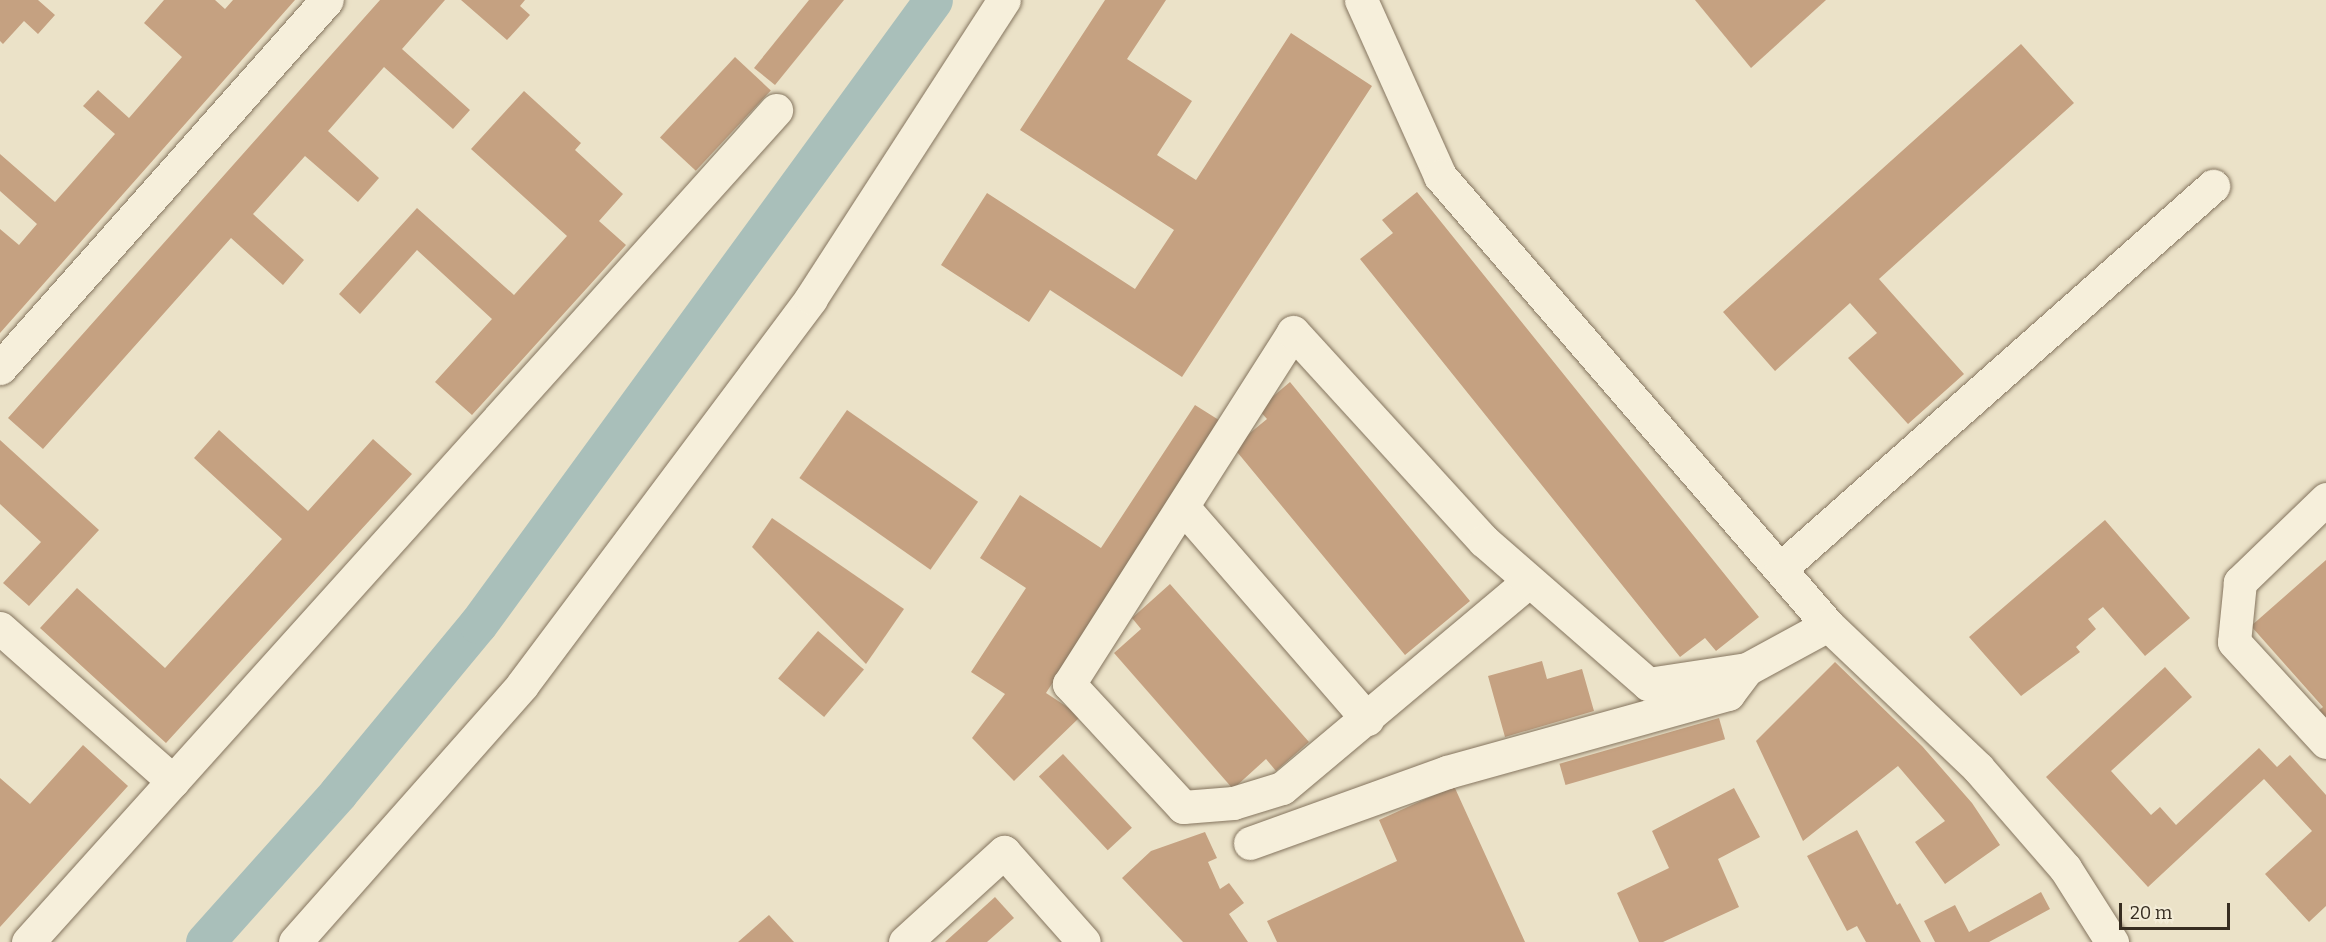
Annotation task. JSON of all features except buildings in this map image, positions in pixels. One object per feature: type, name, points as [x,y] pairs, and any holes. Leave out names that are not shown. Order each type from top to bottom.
[{"type":"street","points":[[0,368],[327,0]]},
{"type":"street","points":[[295,942],[522,685],[811,298],[1004,0]]},
{"type":"street","points":[[1361,0],[1440,176],[1828,625],[1978,768],[2065,868],[2112,942]]},
{"type":"street","points":[[28,942],[776,111]]},
{"type":"street","points":[[1781,568],[2213,186]]},
{"type":"street","points":[[1529,581],[1282,788],[1233,802],[1183,807],[1069,684],[1293,332],[1484,541],[1648,684],[1747,669],[1828,625]]},
{"type":"street","points":[[2326,499],[2240,582],[2234,642],[2326,742]]},
{"type":"street","points":[[1183,507],[1367,719]]},
{"type":"street","points":[[0,628],[173,780]]},
{"type":"street","points":[[1250,843],[1447,772],[1728,694],[1747,669]]},
{"type":"street","points":[[905,942],[1004,852],[1084,942]]},
{"type":"waterway","points":[[205,942],[338,793],[478,624],[933,0]]}]
